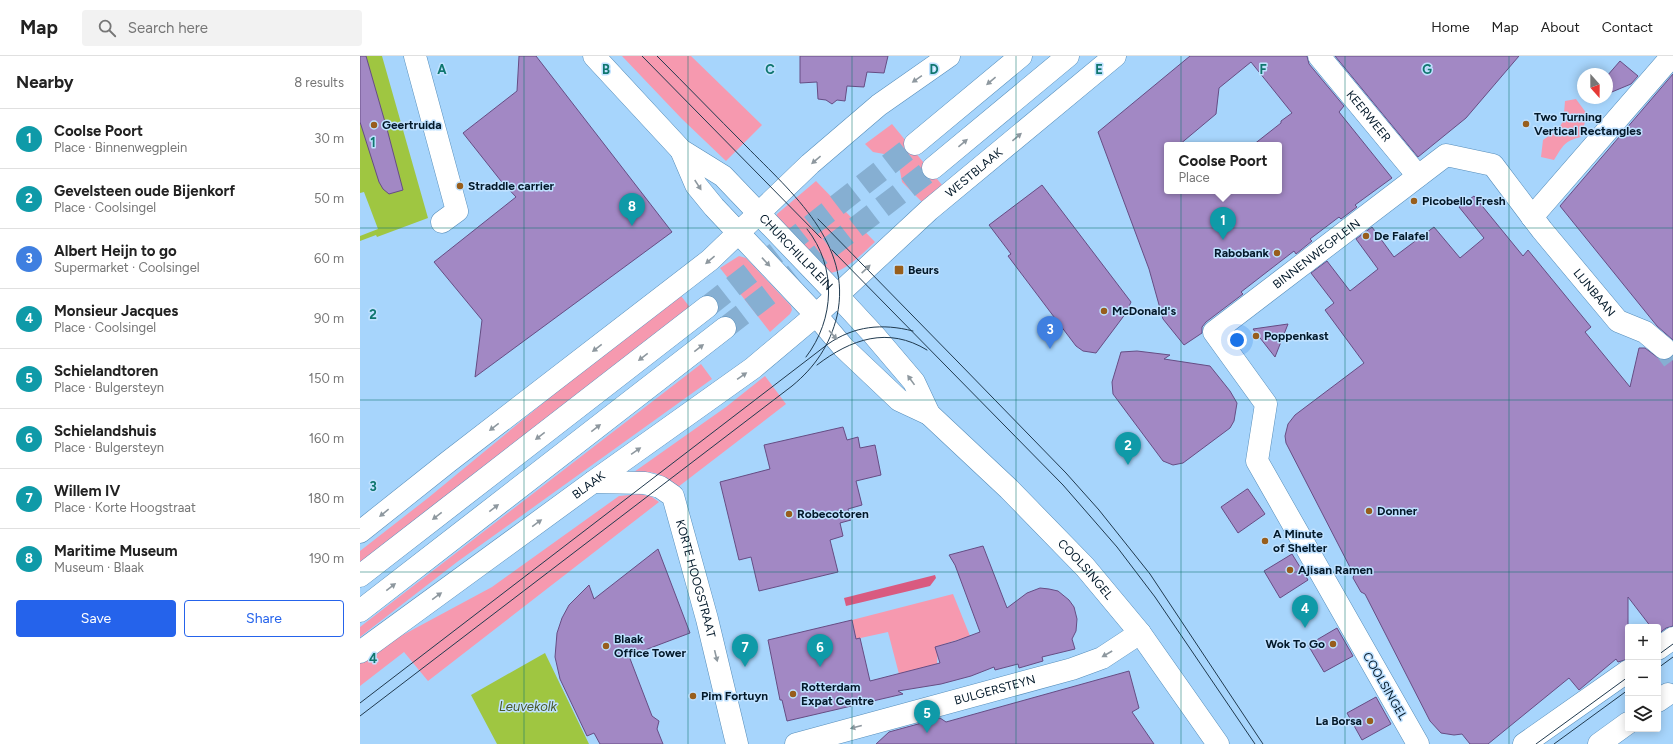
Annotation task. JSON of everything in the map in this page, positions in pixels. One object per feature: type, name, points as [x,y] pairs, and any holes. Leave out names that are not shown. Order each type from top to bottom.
[{"type":"main road","points":[[415,56],[457,211],[442,222]]},
{"type":"main road","points":[[594,56],[681,150],[720,173],[759,213],[810,164],[879,105],[949,56]]},
{"type":"main road","points":[[915,144],[1021,56]]},
{"type":"main road","points":[[933,168],[1068,56]]},
{"type":"main road","name":"WESTBLAAK","points":[[838,295],[929,210],[1115,56]]},
{"type":"main road","name":"KEERWEER","points":[[1319,56],[1418,176]]},
{"type":"main road","points":[[1534,219],[1672,56]]},
{"type":"main road","points":[[681,150],[696,185],[714,207],[816,315]]},
{"type":"main road","name":"BINNENWEGPLEIN","points":[[1257,461],[1266,404],[1214,332],[1446,155],[1493,165],[1534,219]]},
{"type":"main road","name":"CHURCHILLPLEIN","points":[[739,234],[759,213],[838,295],[816,315]]},
{"type":"main road","name":"LIJNBAAN","points":[[1534,219],[1618,321],[1645,332],[1664,348]]},
{"type":"main road","points":[[360,532],[448,462],[710,260],[739,234]]},
{"type":"main road","name":"COOLSINGEL","points":[[838,295],[874,334],[914,382],[929,414]]},
{"type":"main road","points":[[360,576],[707,307]]},
{"type":"main road","name":"COOLSINGEL","points":[[816,315],[851,355],[899,400],[929,414],[1009,489],[1085,567],[1140,633],[1218,744]]},
{"type":"main road","name":"BLAAK","points":[[360,652],[592,482],[753,368],[816,315]]},
{"type":"main road","points":[[360,611],[725,328]]},
{"type":"main road","name":"COOLSINGEL","points":[[1257,461],[1418,744]]},
{"type":"main road","name":"KORTE HOOGSTRAAT","points":[[592,482],[645,483],[660,487],[673,496],[707,619],[737,744]]},
{"type":"main road","name":"BULGERSTEYN","points":[[796,744],[1072,669],[1102,658],[1140,633]]},
{"type":"main road","points":[[1661,647],[1673,638]]},
{"type":"main road","points":[[1524,744],[1625,673]]},
{"type":"main road","points":[[1599,744],[1625,725]]},
{"type":"shaded area","points":[[622,56],[691,56],[762,125],[726,161],[682,119]]},
{"type":"shaded area","points":[[1576,99],[1577,104],[1580,104],[1587,114],[1581,137],[1567,142],[1554,160],[1541,157],[1543,140],[1555,132],[1563,121],[1565,101]]},
{"type":"shaded area","points":[[892,124],[942,185],[922,202],[902,182],[900,171],[894,161],[884,154],[873,152],[865,144]]},
{"type":"shaded area","points":[[816,181],[875,242],[854,261],[841,270],[835,272],[829,273],[776,218],[777,214]]},
{"type":"shaded area","points":[[739,256],[746,258],[791,306],[792,310],[790,314],[770,332],[720,268]]},
{"type":"shaded area","points":[[678,292],[692,310],[360,565],[360,551],[428,498]]},
{"type":"shaded area","points":[[701,364],[712,379],[457,562],[360,637],[360,627]]},
{"type":"shaded area","points":[[765,376],[786,404],[678,487],[658,474],[634,472],[726,407]]},
{"type":"shaded area","points":[[640,494],[652,497],[659,502],[428,681],[404,652],[360,686],[360,658],[492,587],[619,496]]},
{"type":"shaded area","points":[[935,575],[936,578],[930,586],[846,606],[844,598]]},
{"type":"shaded area","points":[[953,594],[970,636],[938,646],[937,664],[899,674],[888,632],[856,639],[852,620]]},
{"type":"water","points":[[360,56],[382,56],[428,218],[377,237],[376,235],[360,241]]},
{"type":"water","name":"Leuvekolk","points":[[545,653],[589,744],[497,744],[471,695]]},
{"type":"pier","points":[[364,192],[378,229],[360,236],[360,193]]},
{"type":"building","name":"Geertruida","points":[[360,56],[366,56],[403,190],[389,194],[383,189],[379,182],[360,122]]},
{"type":"building","points":[[519,56],[536,56],[672,232],[475,377],[482,320],[434,262],[516,197],[501,181],[463,133],[517,91]]},
{"type":"building","points":[[800,56],[888,56],[884,73],[867,72],[864,87],[847,86],[845,101],[837,100],[832,104],[826,100],[818,99],[817,82],[800,83]]},
{"type":"building","points":[[1190,56],[1307,56],[1309,64],[1344,106],[1339,112],[1392,178],[1355,205],[1357,207],[1341,219],[1339,217],[1310,239],[1312,241],[1296,254],[1294,251],[1241,292],[1243,294],[1206,322],[1202,327],[1202,333],[1184,345],[1163,319],[1149,269],[1098,132]],"holes":[[[1251,62],[1292,113],[1281,121],[1281,123],[1257,142],[1282,142],[1282,194],[1164,194],[1164,142],[1183,142],[1216,114],[1219,88]]]},
{"type":"building","points":[[1335,56],[1519,56],[1466,118],[1418,157]]},
{"type":"building","points":[[1620,61],[1638,76],[1631,84],[1613,92],[1613,69]]},
{"type":"building","points":[[1673,74],[1673,340],[1657,326],[1560,206]]},
{"type":"building","points":[[1042,185],[1131,302],[1126,313],[1096,353],[1083,351],[1076,346],[1008,256],[1011,254],[989,225]]},
{"type":"building","points":[[1474,196],[1523,256],[1528,250],[1591,327],[1585,332],[1630,387],[1639,348],[1645,348],[1661,360],[1668,360],[1673,357],[1673,626],[1666,628],[1661,632],[1661,624],[1649,624],[1628,597],[1628,624],[1625,624],[1625,660],[1618,662],[1616,659],[1579,690],[1569,678],[1488,744],[1470,744],[1462,734],[1454,735],[1441,733],[1430,721],[1365,594],[1361,592],[1353,578],[1354,575],[1286,443],[1285,436],[1288,424],[1295,415],[1364,363],[1325,310],[1334,303],[1311,273],[1327,261],[1350,291],[1378,269],[1356,239],[1372,227],[1394,257],[1434,227],[1460,258],[1484,238],[1459,207]]},
{"type":"building","points":[[1288,324],[1275,357],[1253,329]]},
{"type":"building","points":[[1137,351],[1170,355],[1164,359],[1210,366],[1230,391],[1237,403],[1234,421],[1230,428],[1183,463],[1173,465],[1163,461],[1113,394],[1112,382],[1121,352]]},
{"type":"building","name":"Robecotoren","points":[[843,427],[847,440],[858,437],[860,448],[875,445],[881,475],[856,481],[862,505],[848,509],[851,520],[840,523],[843,536],[830,540],[838,572],[759,591],[751,557],[739,560],[720,482],[770,469],[764,445]]},
{"type":"building","points":[[1247,489],[1265,514],[1238,533],[1221,507]]},
{"type":"building","points":[[983,546],[1007,608],[1027,593],[1040,588],[1058,591],[1069,600],[1074,607],[1077,619],[1076,631],[1072,639],[1075,649],[1042,657],[1043,661],[1019,668],[1018,664],[995,670],[994,667],[971,676],[941,684],[898,691],[903,694],[787,721],[782,700],[780,700],[768,640],[852,620],[856,639],[860,638],[870,681],[940,663],[935,647],[980,632],[955,565],[949,555]]},
{"type":"building","name":"Blaak Office Tower","points":[[658,549],[690,633],[629,656],[652,716],[659,721],[657,729],[663,744],[600,744],[594,733],[587,736],[560,679],[555,657],[557,633],[562,618],[569,605],[589,585],[594,599]]},
{"type":"building","points":[[1292,554],[1308,580],[1280,598],[1264,571]]},
{"type":"building","points":[[1337,628],[1353,656],[1324,672],[1308,645]]},
{"type":"building","points":[[1129,671],[1139,708],[1132,712],[1154,744],[876,744],[889,732],[940,718],[946,722]]},
{"type":"building","points":[[1376,697],[1391,724],[1362,740],[1347,713]]},
{"type":"tunnel","points":[[707,307],[915,144]]},
{"type":"tunnel","points":[[725,328],[933,168]]},
{"type":"tunnel","points":[[1664,348],[1673,360]]},
{"type":"tram line","points":[[642,56],[821,238]]},
{"type":"tram line","points":[[360,716],[792,386],[808,371],[826,346],[837,316],[840,290],[836,266],[827,243],[815,222],[782,182],[657,56]]},
{"type":"tram line","points":[[818,219],[1066,473],[1099,510],[1150,574],[1263,744]]},
{"type":"tram line","points":[[806,357],[816,342],[823,326],[829,293],[828,276],[824,260],[817,244],[807,229]]},
{"type":"tram line","points":[[832,250],[1063,485],[1117,547],[1155,597],[1255,744]]},
{"type":"tram line","points":[[360,703],[828,344],[848,333],[869,328],[890,327],[913,331]]},
{"type":"tram line","points":[[817,365],[843,348],[856,342],[884,337],[912,343],[927,350]]},
{"type":"tram line","points":[[1661,653],[1673,644]]},
{"type":"tram line","points":[[1661,666],[1673,657]]},
{"type":"tram line","points":[[1536,744],[1625,679]]},
{"type":"tram line","points":[[1554,744],[1625,692]]},
{"type":"place","name":"Two Turning Vertical Rectangles","points":[[1526,124]]},
{"type":"place","name":"Geertruida","points":[[374,125]]},
{"type":"place","name":"Straddle carrier","points":[[460,186]]},
{"type":"place","name":"Picobello Fresh","points":[[1414,201]]},
{"type":"place","name":"Maritime Museum","points":[[632,226]]},
{"type":"place","name":"De Falafel","points":[[1366,236]]},
{"type":"place","name":"Coolse Poort","points":[[1223,240]]},
{"type":"place","name":"Rabobank","points":[[1277,253]]},
{"type":"place","name":"Beurs","points":[[899,270]]},
{"type":"place","name":"McDonald's","points":[[1104,311]]},
{"type":"place","name":"Poppenkast","points":[[1256,336]]},
{"type":"place","name":"Albert Heijn to go","points":[[1050,349]]},
{"type":"place","name":"Gevelsteen oude Bijenkorf","points":[[1128,465]]},
{"type":"place","name":"Donner","points":[[1369,511]]},
{"type":"place","name":"Robecotoren","points":[[789,514]]},
{"type":"place","name":"A Minute of Shelter","points":[[1265,541]]},
{"type":"place","name":"Ajisan Ramen","points":[[1290,570]]},
{"type":"place","name":"Monsieur Jacques","points":[[1305,628]]},
{"type":"place","name":"Wok To Go","points":[[1333,644]]},
{"type":"place","name":"Blaak Office Tower","points":[[606,646]]},
{"type":"place","name":"Willem IV","points":[[745,667]]},
{"type":"place","name":"Schielandshuis","points":[[820,667]]},
{"type":"place","name":"Rotterdam Expat Centre","points":[[793,694]]},
{"type":"place","name":"Pim Fortuyn","points":[[693,696]]},
{"type":"place","name":"La Borsa","points":[[1370,721]]},
{"type":"place","name":"Schielandtoren","points":[[927,733]]}]
